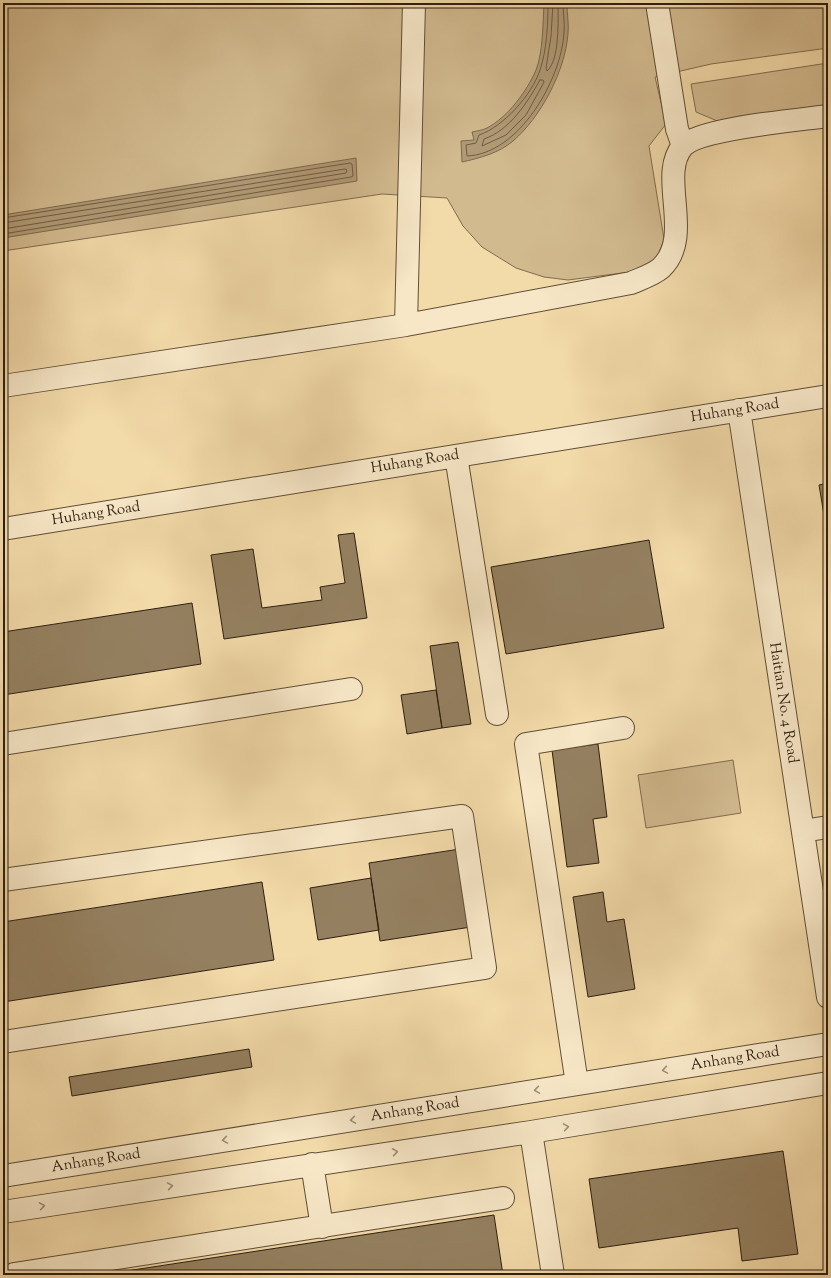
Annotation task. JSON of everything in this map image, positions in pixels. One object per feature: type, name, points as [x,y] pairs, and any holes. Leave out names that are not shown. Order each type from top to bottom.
[{"type":"street","points":[[406,325],[414,3]]},
{"type":"street","points":[[3,386],[406,325],[631,283],[660,269],[671,255],[676,234],[674,183],[675,169],[683,146],[677,129],[657,3]]},
{"type":"street","points":[[683,146],[698,138],[732,130],[828,116]]},
{"type":"street","name":"Huhang Road","points":[[3,529],[828,396]]},
{"type":"street","name":"Haitian No. 4 Road","points":[[739,410],[828,997]]},
{"type":"street","points":[[456,456],[497,714]]},
{"type":"street","points":[[3,744],[351,689]]},
{"type":"street","points":[[576,1084],[526,744],[623,728]]},
{"type":"street","points":[[3,880],[462,816],[485,968],[3,1042]]},
{"type":"street","points":[[803,831],[828,827]]},
{"type":"street","name":"Anhang Road","points":[[3,1176],[828,1044]]},
{"type":"street","points":[[3,1212],[531,1132],[828,1083]]},
{"type":"street","points":[[531,1132],[553,1275]]},
{"type":"street","points":[[312,1164],[322,1226]]},
{"type":"street","points":[[14,1274],[503,1198]]},
{"type":"shaded area","points":[[3,3],[828,3],[828,48],[711,64],[655,77],[666,124],[649,146],[664,239],[658,256],[648,265],[630,272],[568,280],[544,277],[516,268],[482,247],[463,226],[447,198],[382,194],[3,251]]},
{"type":"shaded area","points":[[828,63],[828,110],[722,123],[696,112],[691,84]]},
{"type":"shaded area","points":[[733,760],[741,813],[646,828],[638,775]]},
{"type":"water","points":[[544,3],[567,4],[568,30],[566,48],[557,78],[550,92],[533,119],[508,145],[482,157],[462,162],[461,141],[474,140],[472,132],[482,130],[495,123],[516,103],[528,86],[536,70],[540,55]]},
{"type":"water","points":[[356,158],[357,181],[3,238],[3,215]]},
{"type":"building","points":[[828,483],[828,539],[819,485]]},
{"type":"building","points":[[354,533],[367,618],[224,639],[211,555],[253,549],[262,608],[322,600],[320,587],[345,583],[338,535]]},
{"type":"building","points":[[649,540],[664,628],[506,654],[491,567]]},
{"type":"building","points":[[192,603],[201,664],[3,695],[3,632]]},
{"type":"building","points":[[458,642],[471,724],[442,728],[430,646]]},
{"type":"building","points":[[436,690],[442,728],[407,734],[401,695]]},
{"type":"building","points":[[598,744],[607,817],[593,819],[599,863],[567,867],[552,750]]},
{"type":"building","points":[[460,849],[471,927],[380,941],[369,863]]},
{"type":"building","points":[[371,878],[379,930],[318,940],[310,888]]},
{"type":"building","points":[[262,882],[274,960],[3,1002],[3,922]]},
{"type":"building","points":[[603,892],[607,922],[624,919],[635,989],[588,997],[573,897]]},
{"type":"building","points":[[249,1049],[252,1067],[72,1096],[69,1077]]},
{"type":"building","points":[[783,1151],[798,1254],[742,1261],[738,1228],[599,1248],[589,1179]]},
{"type":"building","points":[[494,1215],[503,1275],[100,1275]]}]
